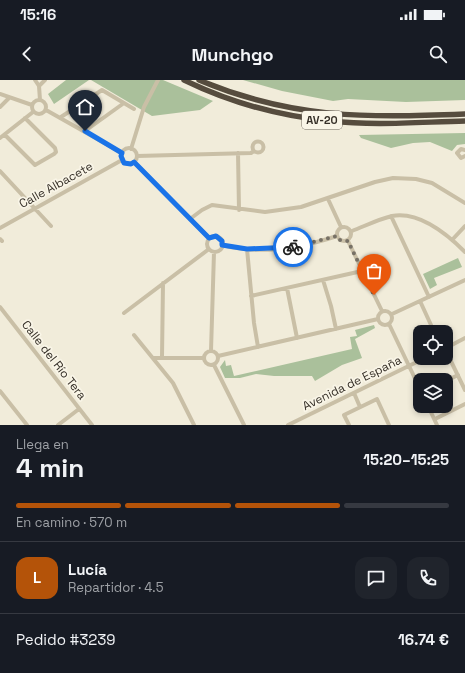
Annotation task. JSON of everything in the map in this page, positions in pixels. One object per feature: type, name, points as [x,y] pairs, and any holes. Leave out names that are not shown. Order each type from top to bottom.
[{"type":"highway","name":"AV-20","points":[[184,80],[247,104],[290,115],[324,120],[379,123],[465,120]]},
{"type":"highway","name":"AV-20","points":[[199,80],[248,98],[292,109],[331,115],[385,117],[465,114]]},
{"type":"street","points":[[35,80],[39,86],[40,100]]},
{"type":"street","points":[[39,86],[45,80]]},
{"type":"street","points":[[131,149],[144,107],[158,80]]},
{"type":"street","points":[[61,117],[102,90],[134,109]]},
{"type":"street","points":[[0,94],[32,105]]},
{"type":"street","points":[[0,107],[9,98]]},
{"type":"street","points":[[33,112],[32,105],[34,101],[40,100],[45,103],[46,110]]},
{"type":"street","points":[[85,131],[124,103]]},
{"type":"street","points":[[46,110],[61,117],[122,153]]},
{"type":"street","points":[[33,112],[39,114],[46,110]]},
{"type":"street","points":[[0,138],[33,112]]},
{"type":"street","points":[[5,134],[35,165],[54,154],[56,152],[55,148],[26,118]]},
{"type":"street","points":[[131,149],[127,148],[122,153],[122,160],[128,164],[134,162],[137,156]]},
{"type":"street","points":[[131,149],[137,156]]},
{"type":"street","points":[[465,150],[461,149],[457,154],[461,158],[465,156]]},
{"type":"street","points":[[137,156],[238,153],[254,151]]},
{"type":"street","points":[[238,153],[239,210]]},
{"type":"street","name":"Calle Albacete","points":[[0,228],[122,160]]},
{"type":"street","points":[[134,162],[209,238]]},
{"type":"street","points":[[0,171],[52,226]]},
{"type":"street","points":[[190,219],[212,205],[239,210],[264,212],[290,210],[328,199],[375,182],[404,178],[432,183],[465,203]]},
{"type":"street","points":[[328,199],[341,227]]},
{"type":"street","points":[[352,231],[391,216],[410,216],[418,219],[452,240],[465,252]]},
{"type":"street","points":[[391,216],[429,297]]},
{"type":"street","points":[[341,227],[345,226],[352,231]]},
{"type":"street","points":[[452,240],[465,226]]},
{"type":"street","points":[[337,236],[337,233],[341,227]]},
{"type":"street","points":[[348,241],[352,235],[352,231]]},
{"type":"street","points":[[209,238],[212,236],[220,238],[222,245],[221,249],[214,252]]},
{"type":"street","points":[[337,236],[340,240],[348,241]]},
{"type":"street","points":[[222,245],[247,249],[286,248],[314,243],[337,236]]},
{"type":"street","points":[[209,238],[207,242],[209,249],[214,252]]},
{"type":"street","points":[[348,241],[382,311]]},
{"type":"street","points":[[124,314],[209,249]]},
{"type":"street","points":[[247,249],[251,296],[258,347]]},
{"type":"street","points":[[211,351],[214,252]]},
{"type":"street","points":[[251,296],[362,271]]},
{"type":"street","points":[[323,280],[336,329]]},
{"type":"street","points":[[392,314],[465,280]]},
{"type":"street","points":[[162,357],[163,283]]},
{"type":"street","points":[[287,288],[297,338]]},
{"type":"street","points":[[420,301],[431,325]]},
{"type":"street","name":"Calle del Río Tera","points":[[0,307],[92,425]]},
{"type":"street","points":[[382,311],[390,311],[392,314]]},
{"type":"street","points":[[378,319],[382,311]]},
{"type":"street","points":[[388,324],[393,318],[392,314]]},
{"type":"street","points":[[211,351],[218,356],[378,319]]},
{"type":"street","points":[[378,319],[380,323],[388,324]]},
{"type":"street","points":[[388,324],[413,374]]},
{"type":"street","points":[[134,335],[173,383],[194,425]]},
{"type":"street","points":[[453,344],[465,338]]},
{"type":"street","points":[[203,358],[207,352],[211,351]]},
{"type":"street","points":[[214,365],[218,360],[218,356]]},
{"type":"street","points":[[153,358],[203,358]]},
{"type":"street","points":[[203,358],[207,364],[214,365]]},
{"type":"street","name":"Avenida de España","points":[[288,425],[413,364]]},
{"type":"street","points":[[214,365],[244,425]]},
{"type":"street","points":[[453,365],[465,390]]},
{"type":"street","points":[[453,378],[458,375]]},
{"type":"street","points":[[0,391],[27,425]]},
{"type":"street","points":[[354,393],[360,407]]},
{"type":"street","points":[[349,425],[344,415],[377,399],[389,425]]},
{"type":"street","points":[[434,419],[465,404]]},
{"type":"street","points":[[58,425],[79,409]]},
{"type":"street","points":[[431,413],[438,425]]},
{"type":"green space","points":[[66,80],[89,80],[54,104],[48,94]]},
{"type":"green space","points":[[91,80],[163,80],[213,101],[200,110],[152,116]]},
{"type":"green space","points":[[243,80],[465,80],[465,100],[406,102],[348,99],[333,101],[282,91]]},
{"type":"green space","points":[[465,133],[465,144],[457,145],[452,151],[430,142],[413,143],[391,148],[361,138],[359,135]]},
{"type":"green space","points":[[458,258],[462,267],[434,278],[437,285],[430,289],[423,274]]},
{"type":"green space","points":[[374,325],[375,328],[355,339],[362,358],[342,365],[315,381],[312,376],[274,376],[256,374],[240,378],[225,378],[220,367],[225,360],[226,366],[231,365],[234,376],[352,349],[350,337],[357,336],[355,330]]},
{"type":"way so far","points":[[293,247],[304,246],[337,236],[340,240],[348,241],[374,295]]},
{"type":"route","points":[[85,131],[122,153],[121,156],[124,163],[131,164],[134,162],[209,238],[216,236],[222,241],[222,245],[228,247],[267,250],[293,247]]}]
